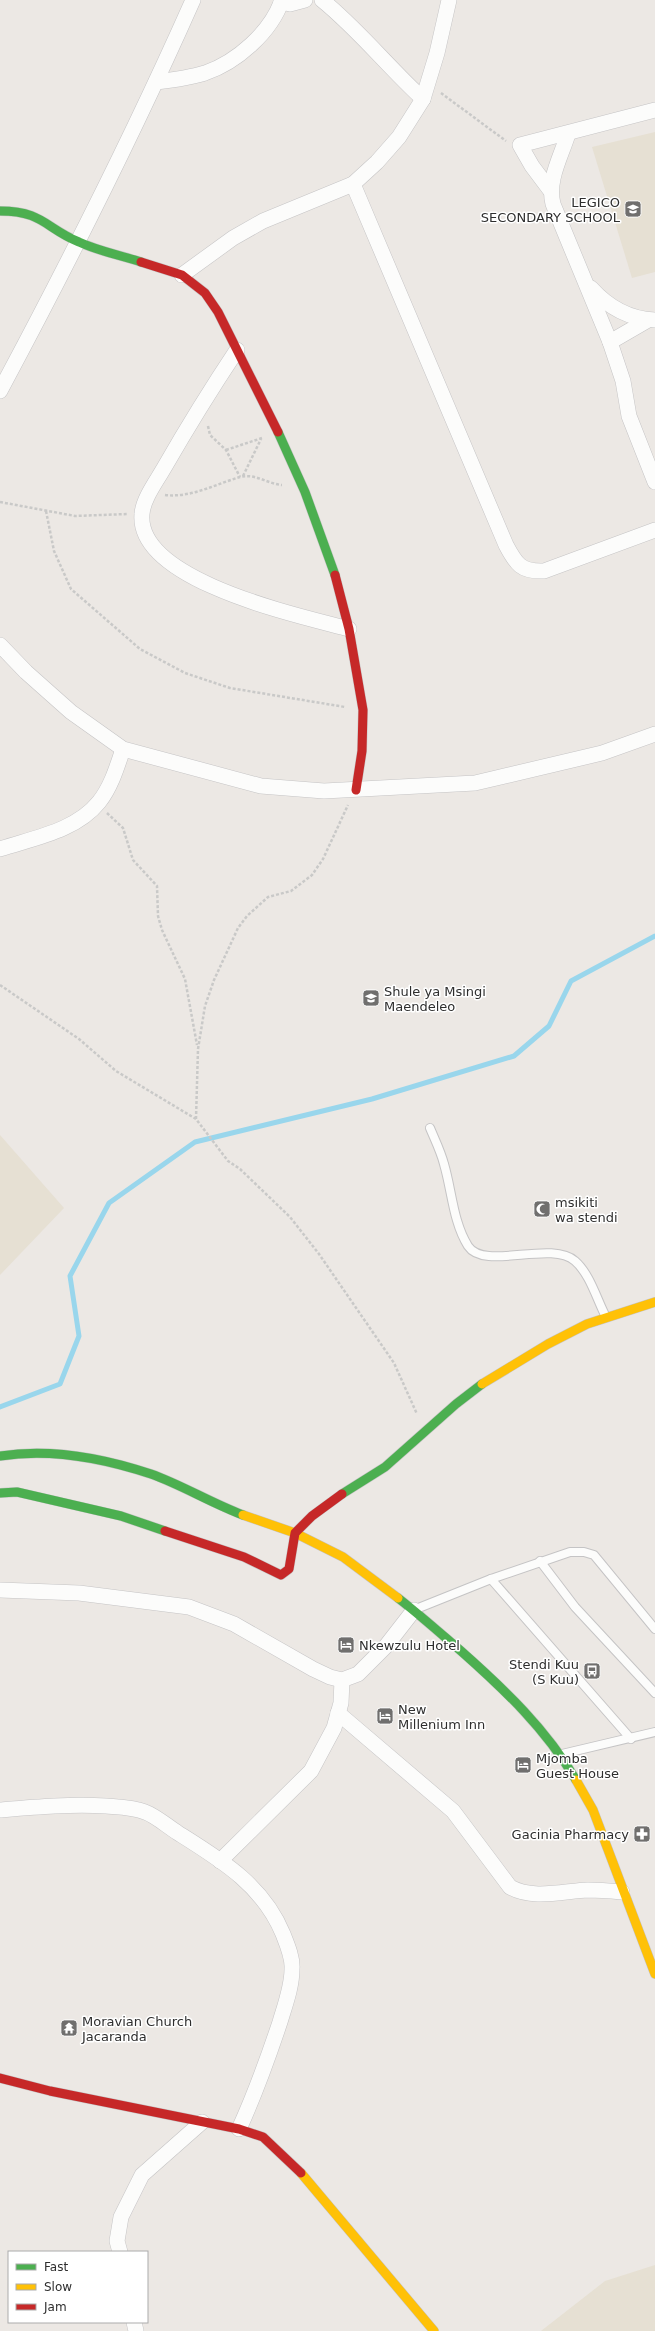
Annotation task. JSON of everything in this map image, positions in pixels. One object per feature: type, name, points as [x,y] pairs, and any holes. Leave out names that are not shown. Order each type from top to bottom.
[{"type":"street","points":[[0,390],[78,242],[156,82],[193,0]]},
{"type":"street","points":[[156,82],[187,78],[207,72],[246,50],[260,37],[281,1],[290,4],[305,0]]},
{"type":"street","points":[[322,0],[353,27],[401,79],[425,93]]},
{"type":"street","points":[[182,275],[233,238],[263,221],[353,184],[377,162],[399,137],[425,93],[448,0]]},
{"type":"street","points":[[655,110],[568,134],[520,145],[532,166],[550,190],[582,278],[610,342],[623,381],[630,416],[655,482]]},
{"type":"street","points":[[550,190],[568,134]]},
{"type":"street","points":[[353,184],[491,510],[515,561],[529,572],[544,572],[655,530]]},
{"type":"street","points":[[0,211],[20,211],[38,217],[78,242],[182,275],[204,292],[225,325],[277,430],[305,492],[338,583],[349,629],[363,710],[362,751],[356,790]]},
{"type":"street","points":[[582,278],[610,306],[652,320]]},
{"type":"street","points":[[610,342],[652,320]]},
{"type":"street","points":[[237,350],[196,412],[149,494],[142,514],[144,534],[161,556],[186,572],[227,594],[263,606],[349,629]]},
{"type":"street","points":[[0,645],[26,672],[71,712],[123,749],[261,786],[324,791],[475,782],[602,753],[655,734]]},
{"type":"street","points":[[0,849],[62,828],[83,818],[99,802],[113,777],[123,749]]},
{"type":"street","points":[[0,1493],[17,1492],[121,1516],[244,1557],[281,1575],[290,1570],[295,1533],[328,1503],[385,1467],[462,1399],[523,1358],[587,1324],[655,1302]]},
{"type":"street","points":[[0,1456],[20,1453],[82,1456],[151,1474],[236,1512],[295,1533],[343,1557],[414,1610],[498,1684],[541,1729],[561,1755],[593,1810],[622,1892],[655,1974]]},
{"type":"street","points":[[0,1590],[78,1593],[189,1607],[234,1624],[313,1669],[330,1677],[342,1680],[358,1674],[386,1646],[414,1610]]},
{"type":"street","points":[[220,1861],[310,1770],[334,1728],[341,1703],[342,1680]]},
{"type":"street","points":[[338,1713],[453,1811],[510,1887],[517,1891],[536,1894],[590,1890],[622,1892]]},
{"type":"street","points":[[0,1810],[66,1805],[125,1807],[145,1812],[220,1861],[251,1884],[276,1916],[286,1942],[292,1968],[288,1995],[257,2090],[239,2129]]},
{"type":"street","points":[[0,2078],[50,2091],[239,2129],[262,2137],[308,2180],[434,2331]]},
{"type":"street","points":[[120,2251],[117,2241],[121,2217],[142,2175],[202,2122]]},
{"type":"lane","points":[[430,1128],[444,1164],[458,1224],[468,1247],[479,1254],[494,1258],[525,1253],[560,1256],[575,1261],[585,1275],[606,1318]]},
{"type":"lane","points":[[414,1610],[491,1579],[540,1562],[570,1552],[584,1552],[594,1555],[655,1629]]},
{"type":"lane","points":[[540,1562],[575,1607],[655,1693]]},
{"type":"lane","points":[[491,1579],[631,1739]]},
{"type":"lane","points":[[561,1755],[655,1732]]},
{"type":"path","points":[[425,93],[445,96],[510,144],[520,145]]},
{"type":"path","points":[[196,412],[206,423],[210,435],[226,450],[242,476]]},
{"type":"path","points":[[226,450],[261,438],[277,430]]},
{"type":"path","points":[[242,476],[261,438]]},
{"type":"path","points":[[149,494],[169,496],[193,492],[242,476],[257,478],[305,492]]},
{"type":"path","points":[[0,502],[75,516],[142,514]]},
{"type":"path","points":[[46,511],[54,551],[71,589],[140,649],[185,673],[230,688],[363,710]]},
{"type":"path","points":[[196,1120],[198,1049],[204,1006],[214,980],[238,928],[247,916],[268,897],[291,891],[312,875],[323,860],[356,790]]},
{"type":"path","points":[[99,802],[111,818],[123,828],[133,860],[157,886],[158,916],[162,930],[186,980],[198,1049]]},
{"type":"path","points":[[0,985],[79,1039],[116,1071],[196,1120],[228,1161],[240,1169],[290,1217],[354,1302],[394,1363],[423,1432]]},
{"type":"shaded area","name":"LEGICO SECONDARY SCHOOL","points":[[655,132],[655,272],[632,278],[592,147]]},
{"type":"shaded area","points":[[0,1135],[64,1208],[0,1275]]},
{"type":"shaded area","points":[[655,2265],[655,2331],[541,2331],[605,2281]]},
{"type":"waterway","points":[[0,1407],[60,1384],[79,1336],[70,1276],[109,1203],[195,1142],[372,1099],[514,1056],[549,1026],[571,981],[655,936]]},
{"type":"traffic: fast","points":[[0,211],[26,214],[35,217],[68,237],[86,245],[141,262]]},
{"type":"traffic: fast","points":[[278,432],[305,492],[335,575]]},
{"type":"traffic: fast","points":[[342,1494],[385,1467],[456,1404],[482,1384]]},
{"type":"traffic: fast","points":[[0,1456],[38,1453],[57,1454],[114,1463],[163,1478],[243,1515]]},
{"type":"traffic: fast","points":[[0,1493],[17,1492],[121,1516],[165,1531]]},
{"type":"traffic: fast","points":[[398,1598],[461,1651],[524,1711],[552,1744],[576,1780]]},
{"type":"traffic: slow","points":[[482,1384],[548,1344],[587,1324],[655,1302]]},
{"type":"traffic: slow","points":[[243,1515],[295,1533],[343,1557],[398,1598]]},
{"type":"traffic: slow","points":[[576,1780],[593,1810],[655,1974]]},
{"type":"traffic: slow","points":[[301,2173],[434,2331]]},
{"type":"traffic: jam","points":[[141,262],[182,275],[205,293],[218,312],[278,432]]},
{"type":"traffic: jam","points":[[335,575],[349,629],[363,710],[362,751],[356,790]]},
{"type":"traffic: jam","points":[[165,1531],[244,1557],[281,1575],[289,1569],[295,1533],[312,1516],[342,1494]]},
{"type":"traffic: jam","points":[[0,2078],[50,2091],[239,2129],[263,2137],[301,2173]]},
{"type":"place","name":"LEGICO SECONDARY SCHOOL","points":[[633,209]]},
{"type":"place","name":"Shule ya Msingi Maendeleo","points":[[371,998]]},
{"type":"place","name":"msikiti wa stendi","points":[[542,1209]]},
{"type":"place","name":"Nkewzulu Hotel","points":[[346,1645]]},
{"type":"place","name":"Stendi Kuu (S Kuu)","points":[[592,1671]]},
{"type":"place","name":"New Millenium Inn","points":[[385,1716]]},
{"type":"place","name":"Mjomba Guest House","points":[[523,1765]]},
{"type":"place","name":"Gacinia Pharmacy","points":[[642,1834]]},
{"type":"place","name":"Moravian Church Jacaranda","points":[[69,2028]]}]
